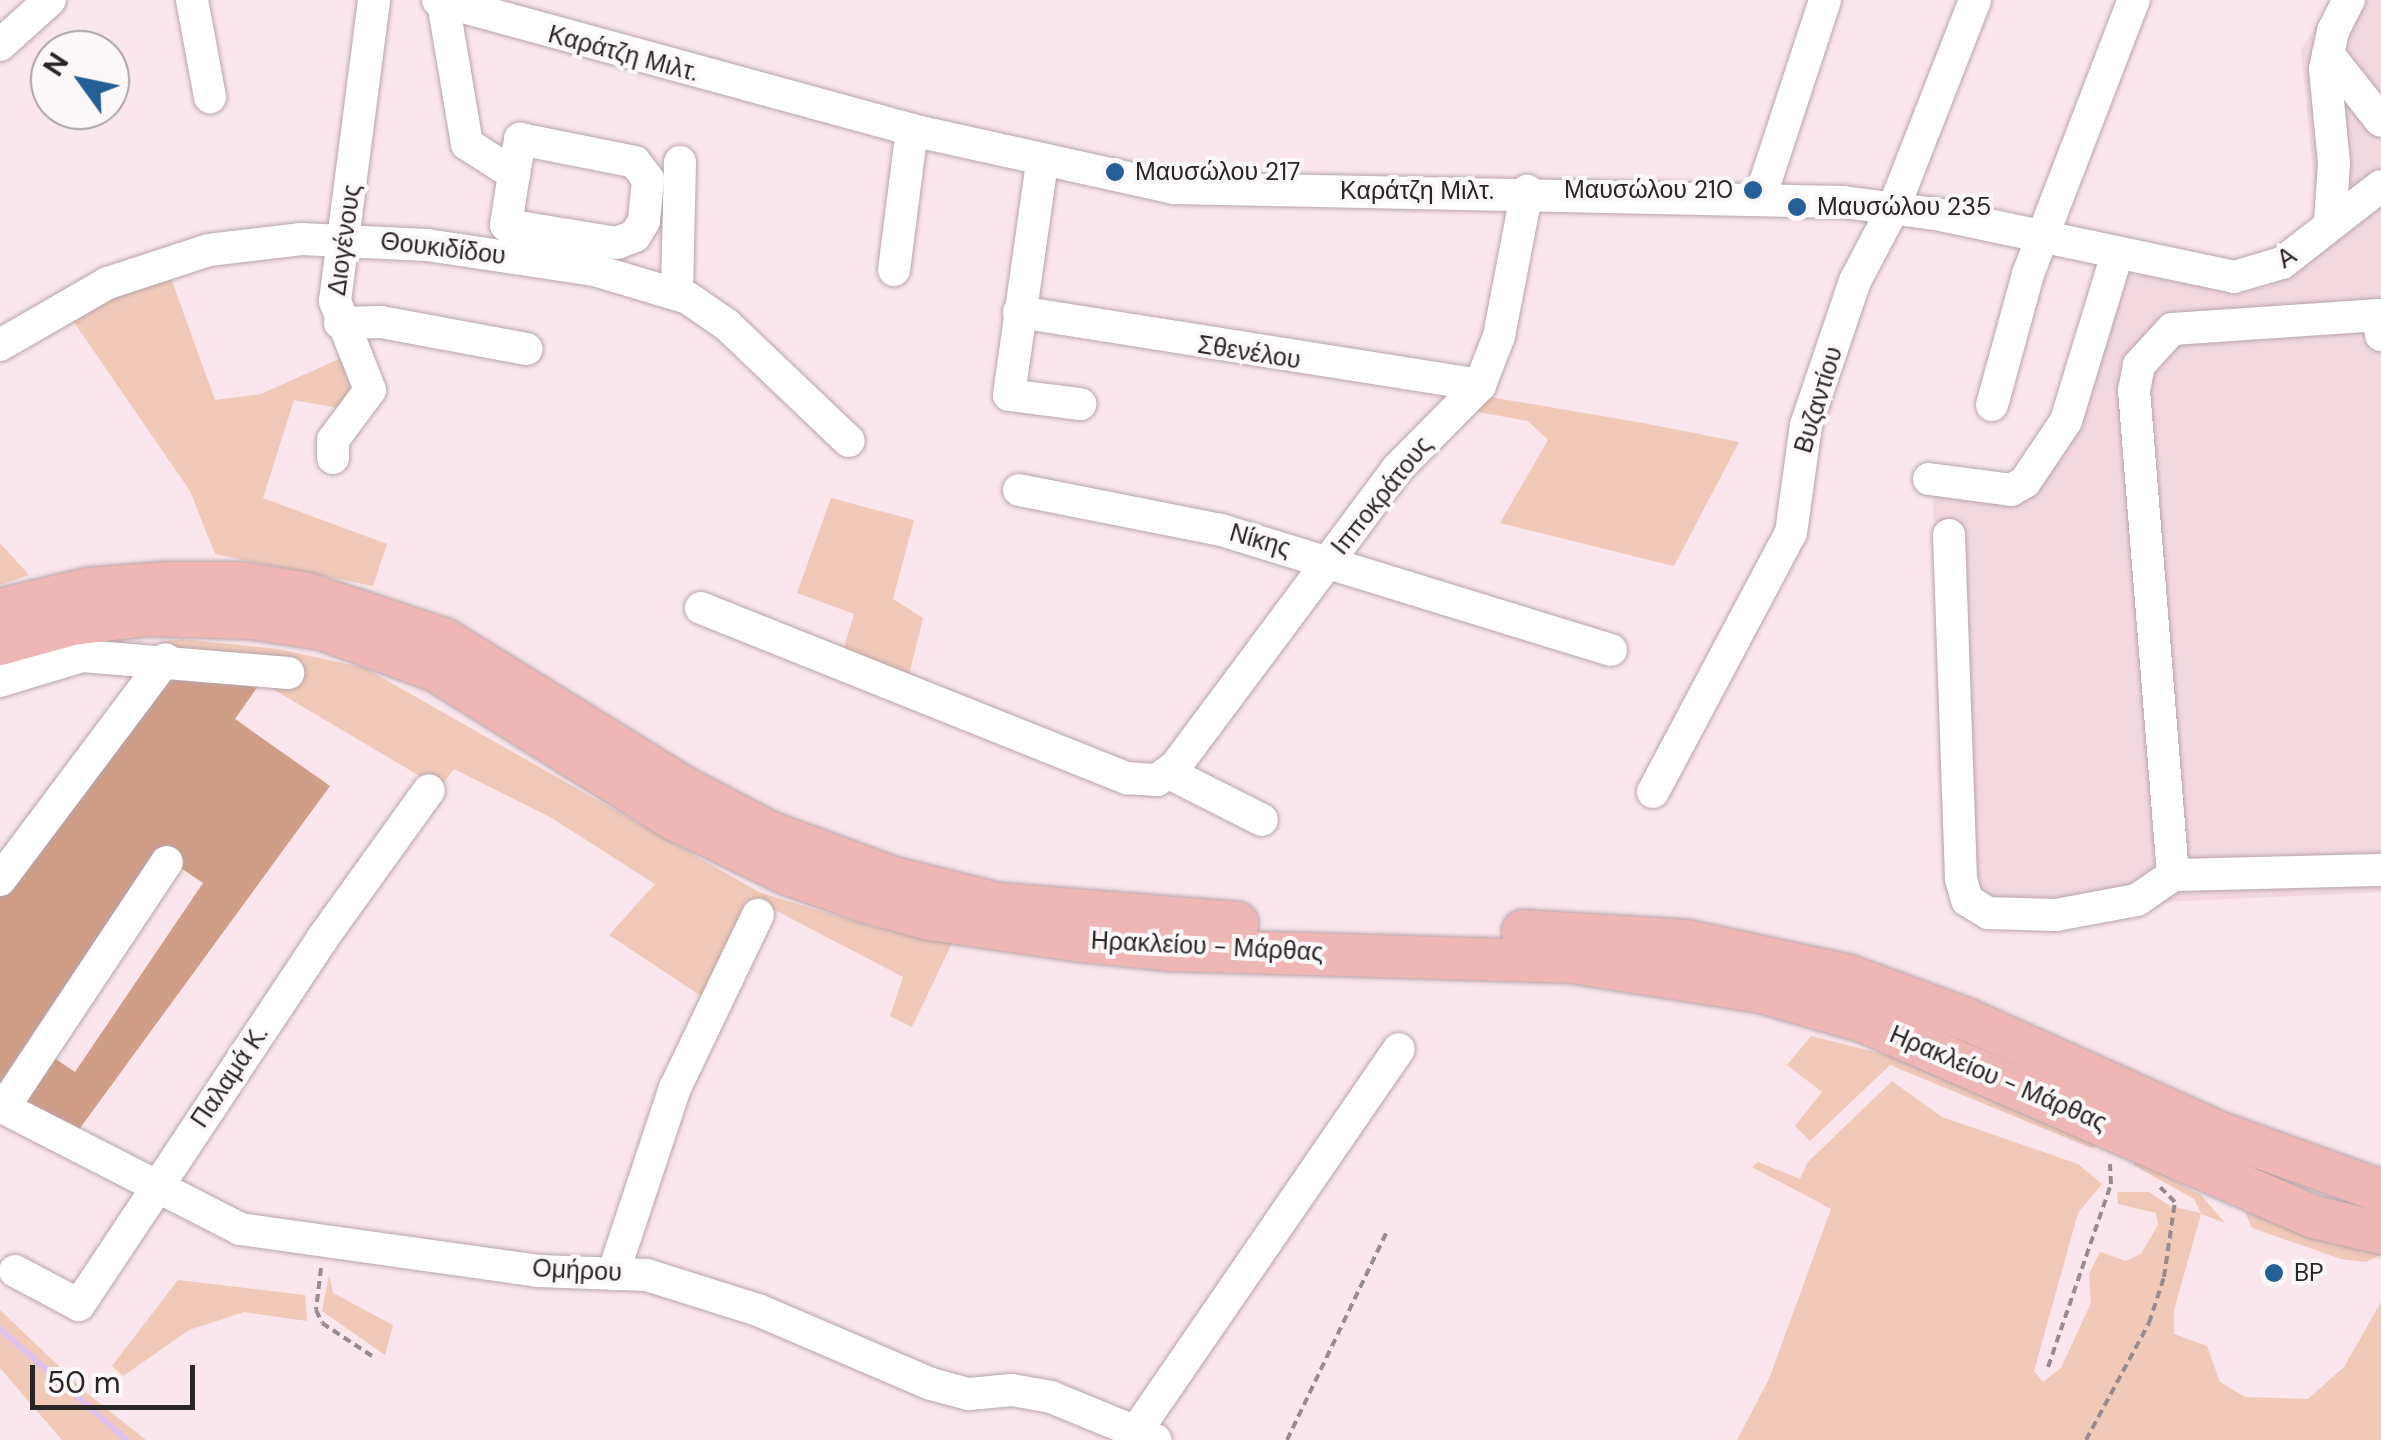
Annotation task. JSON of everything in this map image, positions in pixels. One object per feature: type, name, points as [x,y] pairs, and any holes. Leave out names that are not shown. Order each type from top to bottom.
[{"type":"main road","name":"Ηρακλείου - Μάρθας","points":[[0,610],[88,590],[166,583],[240,584],[307,594],[445,640],[688,790],[770,833],[893,878],[996,904],[1204,922],[1579,933],[1725,946],[1920,1001],[2220,1133],[2381,1191]]},
{"type":"main road","name":"Ηρακλείου - Μάρθας","points":[[0,644],[72,624],[147,614],[252,618],[323,629],[437,671],[672,818],[788,874],[864,902],[930,919],[1082,941],[1172,950],[1572,962],[1762,992],[1863,1022],[2298,1211],[2381,1233]]},
{"type":"street","points":[[0,45],[50,0]]},
{"type":"street","points":[[192,0],[210,97]]},
{"type":"street","name":"Διογένους","points":[[333,458],[333,440],[370,390],[334,301],[374,0]]},
{"type":"street","points":[[1760,198],[1825,0]]},
{"type":"street","name":"Βυζαντίου","points":[[1654,792],[1791,533],[1806,425],[1855,281],[1894,207],[1975,0]]},
{"type":"street","points":[[1992,404],[2042,237],[2134,0]]},
{"type":"street","points":[[2330,222],[2328,54],[2349,0]]},
{"type":"street","points":[[440,1],[467,144],[514,174]]},
{"type":"street","name":"Καράτζη Μιλτ.","points":[[440,1],[1042,163],[1188,190],[1526,190],[1894,207],[2174,267]]},
{"type":"street","points":[[2328,54],[2381,120]]},
{"type":"street","points":[[894,270],[912,130]]},
{"type":"street","points":[[520,139],[626,158],[647,174],[644,222],[635,236],[617,243],[506,226],[514,174],[520,139]]},
{"type":"street","points":[[676,293],[680,162]]},
{"type":"street","points":[[1042,163],[1009,395],[1080,404]]},
{"type":"street","name":"Α","points":[[2174,267],[2227,277],[2262,273],[2288,260],[2330,222],[2381,186]]},
{"type":"street","name":"Ιπποκράτους","points":[[1170,773],[1397,469],[1480,385],[1500,336],[1526,190]]},
{"type":"street","name":"Θουκιδίδου","points":[[0,345],[98,288],[172,260],[266,241],[343,239],[553,263],[676,293],[727,325],[850,441]]},
{"type":"street","points":[[1929,480],[2008,490],[2025,482],[2066,421],[2118,254]]},
{"type":"street","name":"Σθενέλου","points":[[1019,312],[1480,385]]},
{"type":"street","points":[[2172,875],[2134,390],[2139,365],[2172,329],[2380,315],[2381,334]]},
{"type":"street","points":[[340,323],[382,322],[528,348]]},
{"type":"street","name":"Νίκης","points":[[1019,490],[1142,510],[1328,562],[1612,650]]},
{"type":"street","points":[[1949,535],[1960,879],[1967,900],[1988,913],[2056,916],[2137,900],[2172,875],[2381,870]]},
{"type":"street","points":[[702,608],[1126,778],[1150,782],[1170,773],[1262,820]]},
{"type":"street","points":[[0,681],[82,656],[166,659],[288,673]]},
{"type":"street","points":[[0,880],[166,659]]},
{"type":"street","name":"Παλαμά Κ.","points":[[15,1271],[75,1307],[429,790]]},
{"type":"street","points":[[2,1107],[168,862]]},
{"type":"street","points":[[613,1274],[675,1088],[758,915]]},
{"type":"street","points":[[1147,1435],[1400,1049]]},
{"type":"street","name":"Ομήρου","points":[[2,1107],[240,1229],[538,1271],[647,1276],[758,1310],[943,1388],[1038,1394],[1147,1435]]},
{"type":"path","points":[[2048,1367],[2110,1184],[2110,1160],[2128,1170]]},
{"type":"path","points":[[2086,1440],[2149,1323],[2164,1277],[2175,1202],[2157,1186]]},
{"type":"path","points":[[1287,1440],[1387,1231]]},
{"type":"path","points":[[324,1242],[316,1310],[322,1323],[376,1358]]},
{"type":"shaded area","points":[[2332,0],[2381,0],[2381,892],[2167,902],[2057,931],[1956,911],[1943,886],[1933,488],[2029,498],[2069,449],[2125,273],[2243,294],[2294,277],[2321,253],[2301,50]]},
{"type":"shaded area","points":[[168,270],[215,400],[261,394],[350,354],[360,373],[349,410],[294,400],[263,498],[387,544],[373,586],[215,554],[190,491],[69,315]]},
{"type":"shaded area","points":[[1484,396],[1739,442],[1674,566],[1500,523],[1548,440],[1528,421],[1468,410]]},
{"type":"shaded area","points":[[831,498],[914,520],[893,599],[923,618],[907,683],[841,657],[854,614],[797,593]]},
{"type":"shaded area","points":[[0,543],[29,575],[0,585]]},
{"type":"shaded area","points":[[181,639],[278,649],[365,668],[759,892],[869,926],[953,941],[912,1027],[890,1016],[903,977],[756,900],[707,1000],[609,935],[655,884],[550,817],[454,769],[440,788],[261,682],[162,648],[162,642]]},
{"type":"shaded area","points":[[167,678],[261,682],[235,719],[330,786],[75,1135],[17,1108],[51,1056],[75,1072],[203,883],[166,858],[0,1096],[0,892]]},
{"type":"shaded area","points":[[1811,1036],[1907,1060],[2101,1145],[2091,1148],[1890,1065],[1810,1141],[1795,1126],[1822,1092],[1787,1065]]},
{"type":"shaded area","points":[[1892,1081],[1942,1117],[2078,1164],[2102,1184],[2078,1213],[2034,1371],[2043,1382],[2061,1368],[2091,1303],[2089,1274],[2100,1252],[2126,1261],[2141,1254],[2158,1225],[2156,1213],[2118,1204],[2117,1192],[2149,1192],[2170,1206],[2201,1213],[2194,1199],[2133,1165],[2135,1159],[2201,1195],[2225,1223],[2201,1214],[2174,1310],[2174,1334],[2207,1346],[2220,1382],[2245,1397],[2308,1399],[2344,1367],[2381,1302],[2381,1440],[1737,1440],[1769,1379],[1831,1209],[1752,1167],[1758,1162],[1800,1179],[1808,1162]]},
{"type":"shaded area","points":[[2245,1212],[2381,1255],[2366,1262],[2341,1259],[2252,1228]]},
{"type":"shaded area","points":[[329,1275],[333,1293],[393,1325],[385,1355],[322,1311]]},
{"type":"shaded area","points":[[178,1280],[305,1295],[307,1321],[244,1312],[189,1330],[123,1376],[112,1366]]},
{"type":"shaded area","points":[[0,1310],[88,1394],[146,1440],[62,1440],[0,1368]]},
{"type":"waterway","points":[[0,1329],[127,1440]]},
{"type":"place","name":"Μαυσώλου 217","points":[[1115,172]]},
{"type":"place","name":"Μαυσώλου 210","points":[[1753,190]]},
{"type":"place","name":"Μαυσώλου 235","points":[[1797,207]]},
{"type":"place","name":"BP","points":[[2274,1273]]}]
